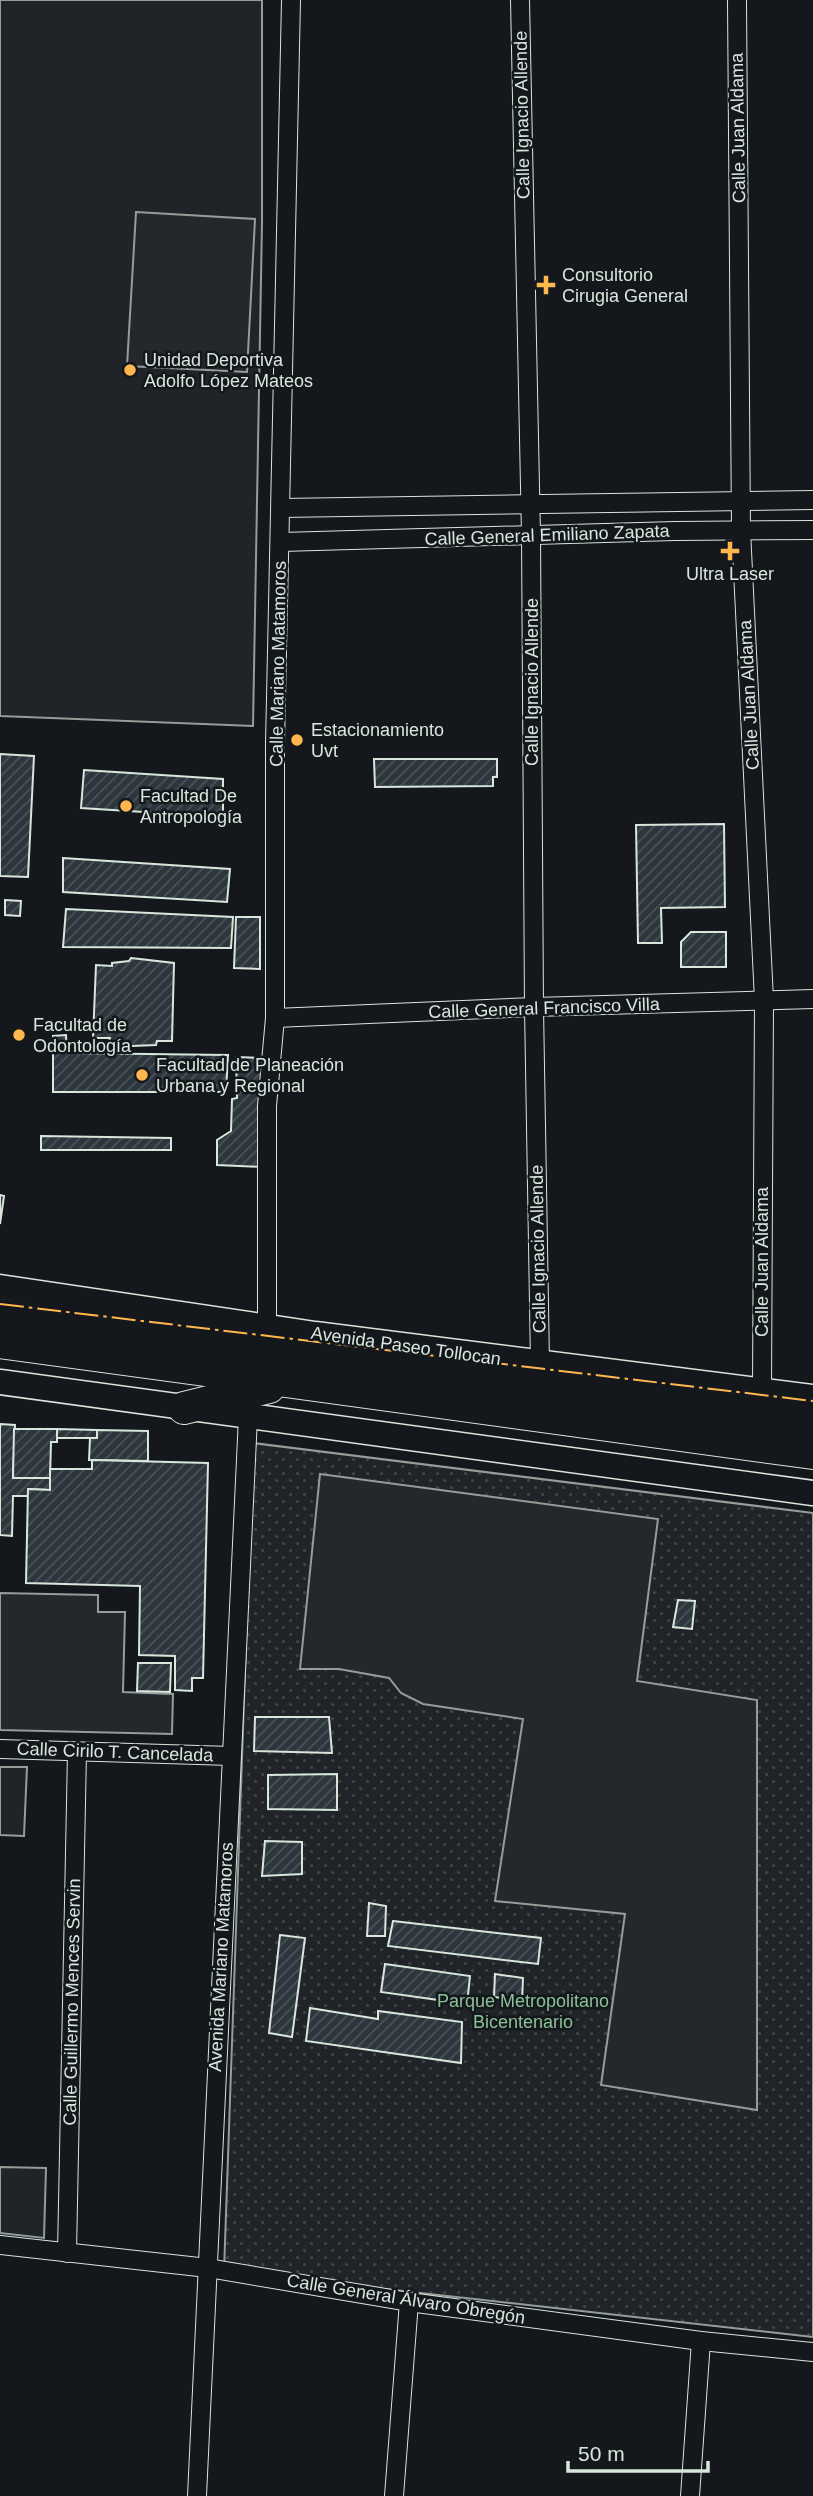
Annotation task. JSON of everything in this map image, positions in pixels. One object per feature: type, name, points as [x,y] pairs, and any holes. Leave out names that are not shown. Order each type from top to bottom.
[{"type":"highway","name":"Avenida Paseo Tollocan","points":[[0,1315],[361,1365],[754,1402],[813,1422]]},
{"type":"highway","points":[[315,1334],[361,1365]]},
{"type":"highway","points":[[0,1342],[284,1383],[813,1453]]},
{"type":"highway","points":[[184,1408],[284,1383]]},
{"type":"main road","name":"Avenida Paseo Tollocan","points":[[0,1287],[540,1364],[754,1402],[813,1397]]},
{"type":"main road","points":[[0,1382],[813,1493]]},
{"type":"street","name":"Calle Mariano Matamoros","points":[[267,1327],[267,1106],[275,1018],[275,744],[291,0]]},
{"type":"street","name":"Calle Ignacio Allende","points":[[520,0],[531,504],[534,1007],[540,1364]]},
{"type":"street","name":"Calle Juan Aldama","points":[[737,0],[741,530],[764,1000],[754,1402]]},
{"type":"street","name":"Calle General Emiliano Zapata","points":[[281,508],[813,500]]},
{"type":"street","name":"Calle General Emiliano Zapata","points":[[281,542],[813,530]]},
{"type":"street","name":"Calle General Francisco Villa","points":[[275,1018],[813,999]]},
{"type":"street","name":"Avenida Mariano Matamoros","points":[[197,2496],[248,1417]]},
{"type":"street","name":"Calle Cirilo T. Cancelada","points":[[0,1749],[231,1756]]},
{"type":"street","name":"Calle Guillermo Mences Servin","points":[[67,2253],[77,1752]]},
{"type":"street","name":"Calle General Álvaro Obregón","points":[[0,2245],[208,2268],[409,2302],[701,2341],[813,2352]]},
{"type":"street","points":[[394,2496],[409,2302]]},
{"type":"street","points":[[690,2496],[701,2341]]},
{"type":"green space","name":"Unidad Deportiva Adolfo López Mateos","points":[[0,0],[262,0],[262,222],[253,726],[0,716]]},
{"type":"green space","name":"Parque Metropolitano Bicentenario","points":[[253,1443],[813,1513],[813,2337],[224,2271]]},
{"type":"green space","points":[[0,1767],[27,1767],[24,1836],[0,1835]]},
{"type":"green space","points":[[0,2167],[46,2168],[44,2238],[0,2233]]},
{"type":"shaded area","points":[[136,212],[255,219],[247,372],[127,366]]},
{"type":"shaded area","points":[[320,1474],[658,1519],[637,1681],[757,1700],[757,2110],[601,2085],[625,1914],[495,1901],[523,1719],[423,1704],[401,1693],[389,1678],[339,1669],[300,1669]]},
{"type":"shaded area","points":[[0,1593],[98,1595],[98,1612],[125,1612],[123,1692],[173,1694],[172,1734],[0,1730]]},
{"type":"building","points":[[0,754],[34,756],[28,877],[0,876]]},
{"type":"building","points":[[374,759],[497,759],[497,777],[493,777],[493,786],[375,787]]},
{"type":"building","points":[[84,770],[223,779],[223,817],[81,808]]},
{"type":"building","points":[[724,824],[725,907],[661,908],[662,943],[638,943],[636,825]]},
{"type":"building","points":[[63,858],[230,869],[227,902],[63,892]]},
{"type":"building","points":[[5,900],[21,901],[20,916],[5,915]]},
{"type":"building","points":[[66,909],[233,917],[231,948],[63,947]]},
{"type":"building","points":[[236,917],[260,917],[260,969],[234,968]]},
{"type":"building","points":[[691,932],[726,932],[726,967],[681,967],[681,942]]},
{"type":"building","points":[[131,958],[174,963],[172,1041],[157,1041],[156,1045],[108,1047],[110,1038],[93,1038],[96,965],[112,966],[112,963],[129,961]]},
{"type":"building","points":[[66,1035],[67,1053],[228,1055],[226,1092],[53,1092],[53,1036]]},
{"type":"building","points":[[236,1057],[264,1058],[263,1167],[217,1165],[217,1140],[231,1131],[232,1099],[237,1098]]},
{"type":"building","points":[[41,1136],[171,1138],[171,1150],[41,1150]]},
{"type":"building","points":[[0,1195],[4,1196],[0,1224]]},
{"type":"building","points":[[0,1424],[15,1425],[13,1478],[50,1478],[50,1490],[28,1489],[28,1496],[13,1496],[12,1536],[0,1535]]},
{"type":"building","points":[[14,1429],[57,1429],[57,1442],[51,1442],[50,1478],[13,1478]]},
{"type":"building","points":[[57,1429],[97,1430],[97,1438],[57,1438]]},
{"type":"building","points":[[97,1430],[148,1431],[148,1461],[89,1460],[90,1438],[97,1438]]},
{"type":"building","points":[[92,1460],[208,1463],[203,1678],[192,1678],[192,1691],[175,1690],[175,1656],[139,1655],[140,1586],[26,1583],[28,1489],[50,1490],[50,1469],[92,1469]]},
{"type":"building","points":[[678,1600],[695,1601],[692,1629],[673,1627]]},
{"type":"building","points":[[138,1663],[171,1663],[170,1692],[137,1691]]},
{"type":"building","points":[[255,1717],[329,1717],[332,1753],[254,1751]]},
{"type":"building","points":[[337,1774],[337,1810],[268,1809],[268,1775]]},
{"type":"building","points":[[265,1841],[302,1842],[302,1874],[262,1876]]},
{"type":"building","points":[[369,1903],[386,1906],[385,1936],[367,1936]]},
{"type":"building","points":[[393,1921],[541,1938],[538,1964],[388,1946]]},
{"type":"building","points":[[280,1935],[305,1938],[292,2037],[269,2033]]},
{"type":"building","points":[[385,1964],[470,1976],[467,2004],[381,1992]]},
{"type":"building","points":[[495,1974],[523,1978],[522,2001],[494,1997]]},
{"type":"building","points":[[310,2008],[378,2019],[378,2011],[462,2022],[461,2063],[306,2041]]},
{"type":"power","points":[[0,1304],[813,1401]]},
{"type":"place","name":"Consultorio Cirugia General","points":[[546,285]]},
{"type":"place","name":"Unidad Deportiva Adolfo López Mateos","points":[[130,370]]},
{"type":"place","name":"Ultra Laser","points":[[730,551]]},
{"type":"place","name":"Estacionamiento Uvt","points":[[297,740]]},
{"type":"place","name":"Facultad De Antropología","points":[[126,806]]},
{"type":"place","name":"Facultad de Odontología","points":[[19,1035]]},
{"type":"place","name":"Facultad de Planeación Urbana y Regional","points":[[142,1075]]}]
